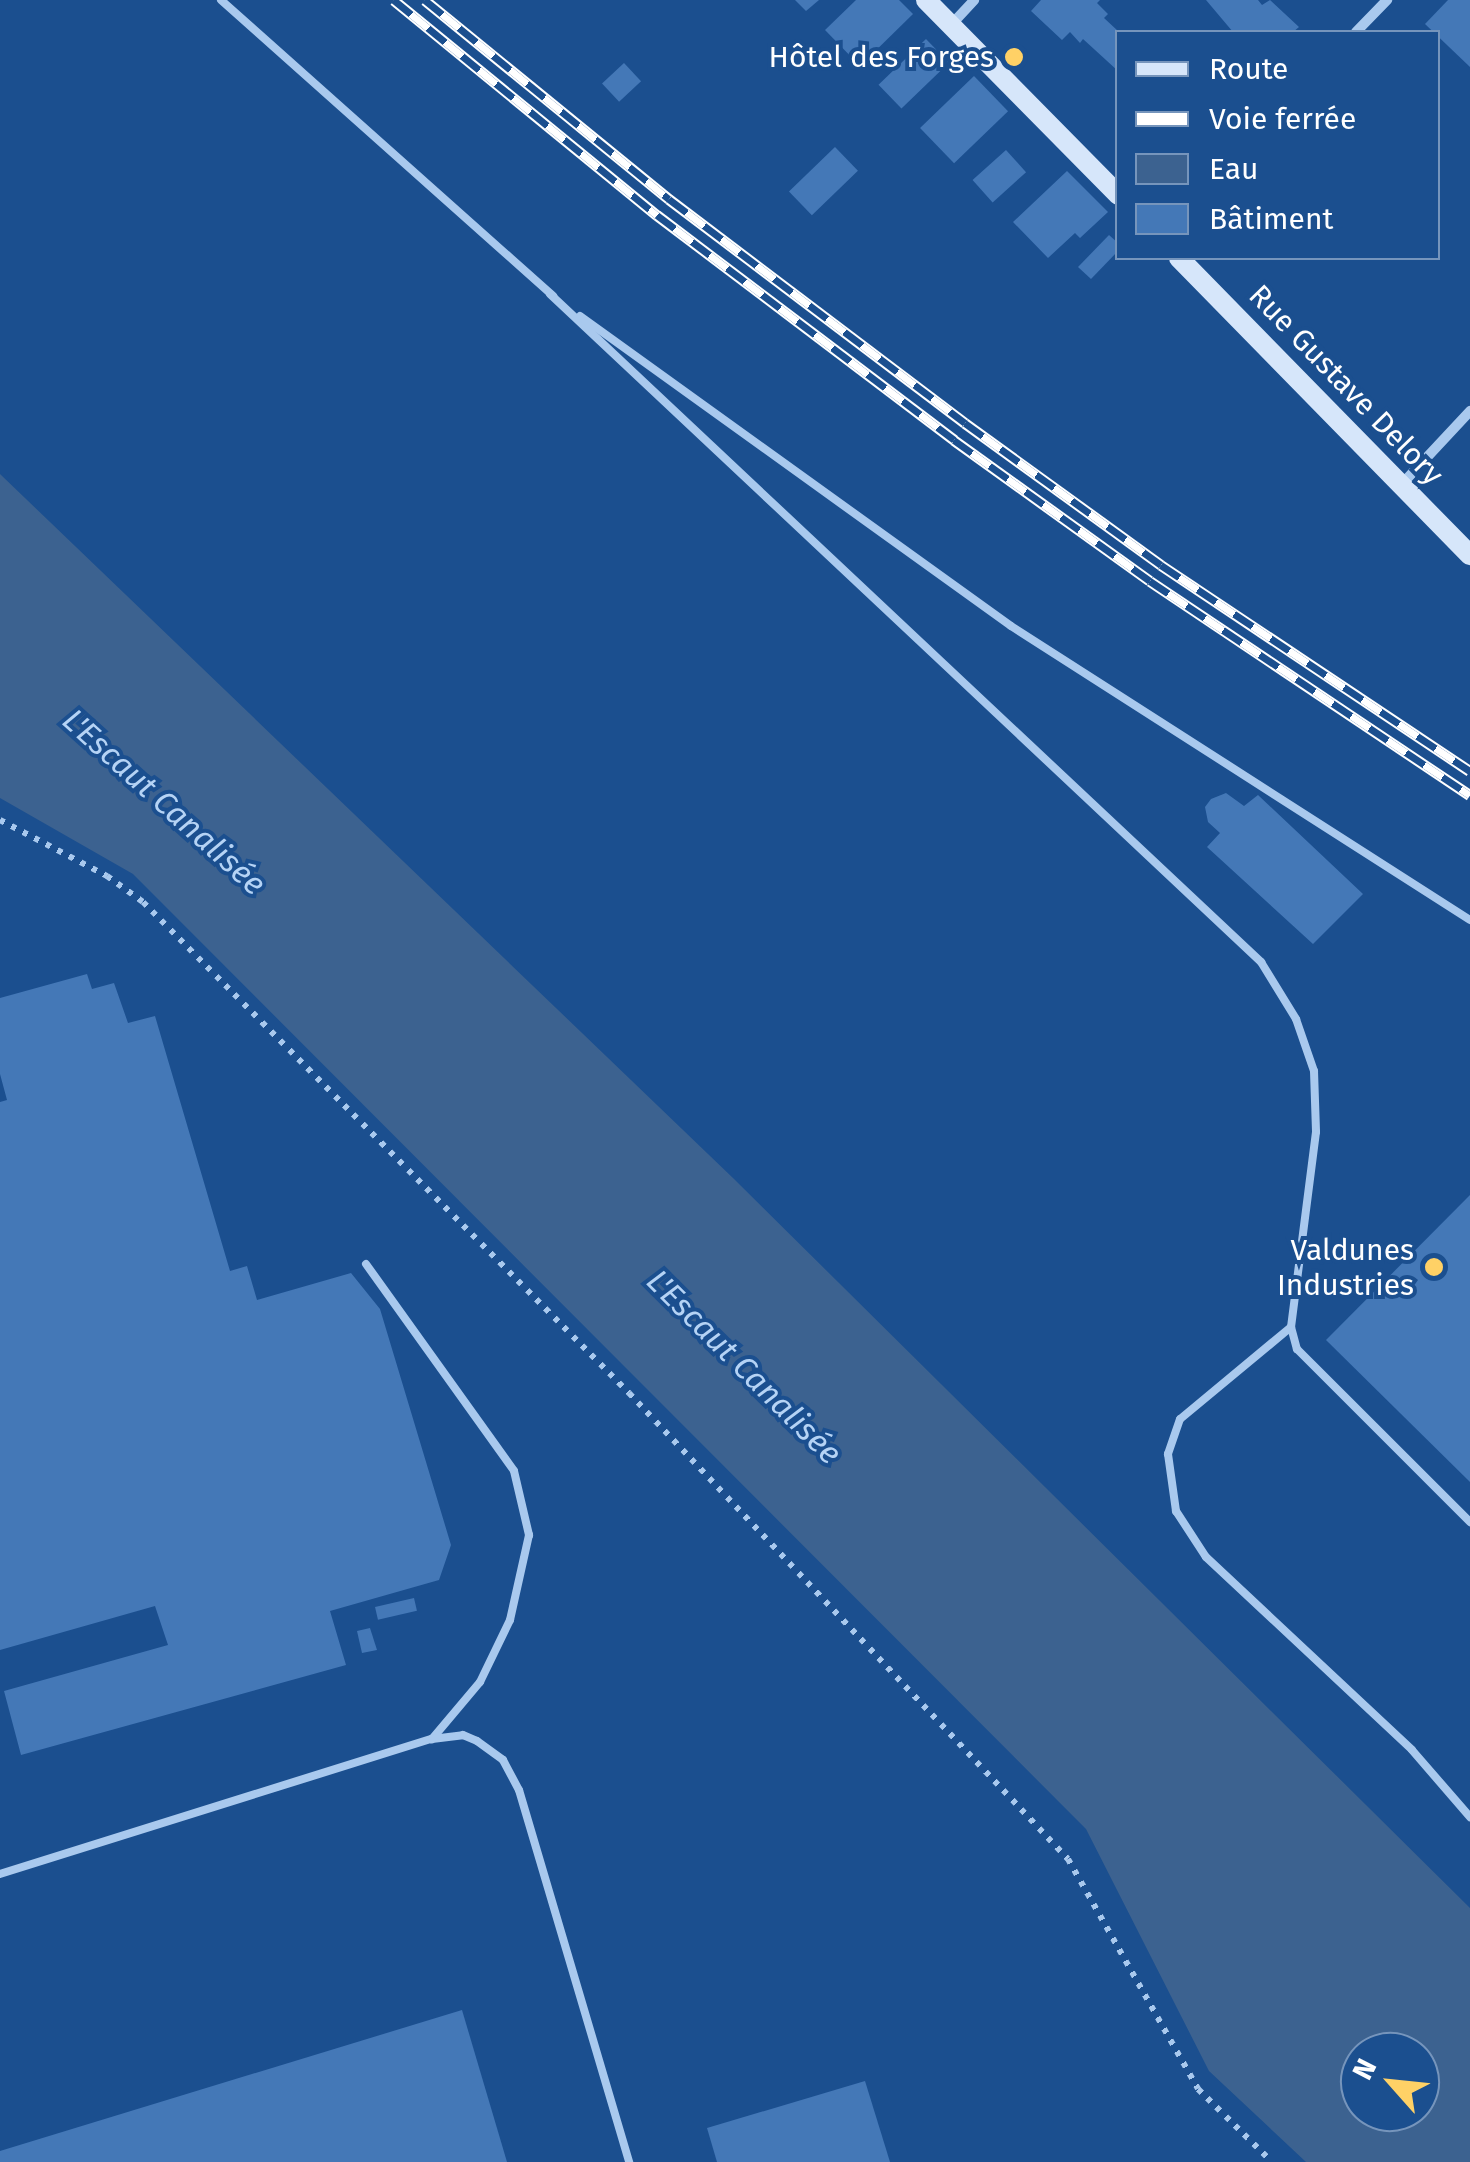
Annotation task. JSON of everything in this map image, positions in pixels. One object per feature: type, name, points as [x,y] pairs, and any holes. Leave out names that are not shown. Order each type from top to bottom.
[{"type":"street","points":[[926,0],[1115,192]]},
{"type":"street","points":[[951,25],[974,0]]},
{"type":"street","points":[[1358,30],[1387,0]]},
{"type":"street","name":"Rue Gustave Delory","points":[[1181,260],[1470,555]]},
{"type":"street","points":[[1402,484],[1470,411]]},
{"type":"lane","points":[[221,0],[550,294],[1230,930],[1273,978],[1308,1046],[1316,1100],[1291,1326],[1304,1361],[1470,1522]]},
{"type":"lane","points":[[550,294],[1011,626],[1470,920]]},
{"type":"lane","points":[[366,1264],[514,1471],[529,1535],[510,1620],[480,1682],[432,1739]]},
{"type":"lane","points":[[1291,1326],[1180,1419],[1168,1454],[1170,1494],[1176,1511],[1206,1557],[1412,1750],[1470,1817]]},
{"type":"lane","points":[[0,1874],[432,1739],[463,1735],[492,1749],[512,1772],[629,2162]]},
{"type":"path","points":[[0,820],[108,876],[142,902],[630,1392],[1068,1859],[1198,2089],[1272,2162]]},
{"type":"water","name":"L'Escaut Canalisée","points":[[0,474],[733,1178],[1470,1908],[1470,2162],[1306,2162],[1209,2071],[1086,1829],[133,874],[0,798]]},
{"type":"building","points":[[795,0],[819,0],[806,11]]},
{"type":"building","points":[[856,0],[899,0],[913,14],[860,66],[825,30]]},
{"type":"building","points":[[1041,0],[1100,0],[1097,3],[1108,14],[1104,18],[1117,30],[1115,68],[1070,32],[1062,40],[1031,11]]},
{"type":"building","points":[[1206,0],[1258,0],[1262,5],[1270,0],[1299,27],[1295,30],[1231,30]]},
{"type":"building","points":[[1448,0],[1470,0],[1470,67],[1440,38],[1440,30],[1431,30],[1425,24]]},
{"type":"building","points":[[926,39],[949,63],[901,109],[879,85]]},
{"type":"building","points":[[624,63],[641,81],[619,102],[602,83]]},
{"type":"building","points":[[974,76],[1008,111],[954,163],[920,128]]},
{"type":"building","points":[[835,147],[858,171],[812,215],[789,191]]},
{"type":"building","points":[[1006,150],[1026,172],[993,202],[973,180]]},
{"type":"building","points":[[1067,171],[1108,212],[1080,238],[1075,233],[1048,258],[1013,222]]},
{"type":"building","points":[[1109,235],[1115,240],[1115,254],[1091,279],[1078,267]]},
{"type":"building","points":[[1226,793],[1244,806],[1258,795],[1363,894],[1313,944],[1207,847],[1220,833],[1208,822],[1205,807],[1211,799]]},
{"type":"building","points":[[87,974],[92,989],[114,983],[128,1023],[155,1016],[230,1271],[247,1266],[257,1300],[351,1273],[380,1309],[451,1545],[439,1580],[330,1611],[346,1665],[21,1755],[4,1691],[168,1645],[155,1606],[0,1650],[0,1102],[7,1100],[0,1074],[0,998]]},
{"type":"building","name":"Valdunes Industries","points":[[1470,1195],[1470,1482],[1326,1340]]},
{"type":"building","points":[[414,1598],[417,1611],[378,1620],[375,1607]]},
{"type":"building","points":[[370,1628],[377,1650],[362,1653],[357,1631]]},
{"type":"building","points":[[462,2010],[507,2162],[0,2162],[0,2151]]},
{"type":"building","points":[[865,2081],[890,2162],[717,2162],[707,2128]]},
{"type":"railway","points":[[394,0],[657,215],[954,440],[1150,581],[1470,795]]},
{"type":"railway","points":[[425,0],[669,199],[965,423],[1161,565],[1470,771]]},
{"type":"place","name":"Hôtel des Forges","points":[[1014,57]]},
{"type":"place","name":"Valdunes Industries","points":[[1434,1267]]}]
